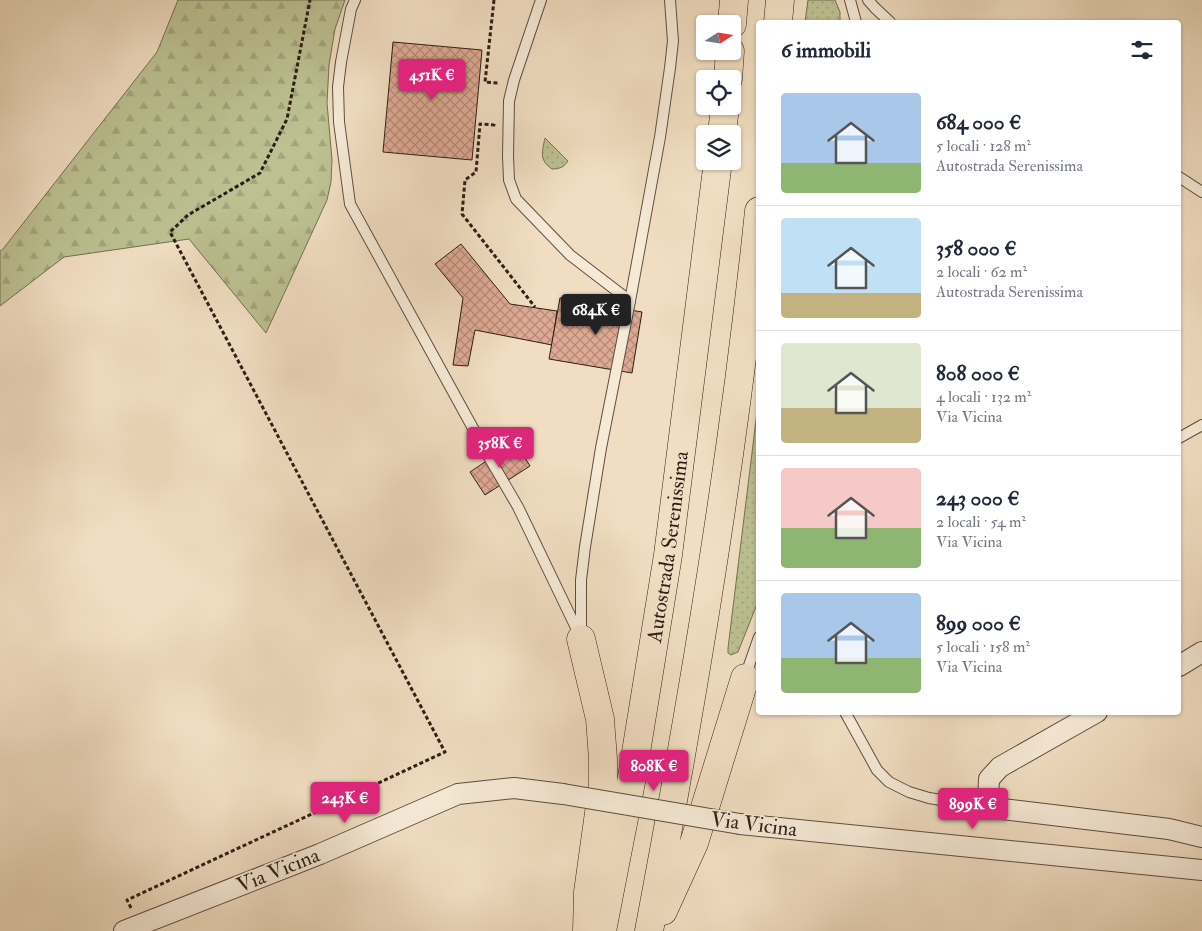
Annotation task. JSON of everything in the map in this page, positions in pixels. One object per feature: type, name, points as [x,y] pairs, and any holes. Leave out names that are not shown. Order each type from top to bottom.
[{"type":"highway","points":[[733,15],[734,0]]},
{"type":"highway","points":[[778,20],[780,0]]},
{"type":"highway","name":"Autostrada Serenissima","points":[[602,931],[632,777],[668,555],[717,170]]},
{"type":"highway","points":[[649,931],[676,788],[711,577],[736,403],[756,236]]},
{"type":"highway","points":[[581,639],[600,719],[603,759],[603,784],[588,892],[587,931]]},
{"type":"highway","points":[[654,931],[694,843],[752,672]]},
{"type":"street","points":[[1181,665],[1202,652]]},
{"type":"street","points":[[1092,715],[1000,767],[989,779],[988,799],[1002,809],[1169,830],[1202,837]]},
{"type":"street","name":"Via Vicina","points":[[130,928],[320,854],[458,794],[514,788],[563,794],[740,824],[1202,870]]},
{"type":"lane","points":[[354,0],[342,53],[338,87],[339,122],[350,204],[518,507],[581,639]]},
{"type":"lane","points":[[541,0],[514,80],[509,101],[509,180],[516,199],[570,255],[630,301]]},
{"type":"lane","points":[[581,639],[581,580],[584,547],[660,137],[673,41],[670,0]]},
{"type":"lane","points":[[850,0],[855,20]]},
{"type":"lane","points":[[868,0],[888,20]]},
{"type":"lane","points":[[1181,178],[1202,192]]},
{"type":"lane","points":[[1181,437],[1202,426]]},
{"type":"lane","points":[[752,672],[756,653]]},
{"type":"lane","points":[[847,715],[877,770],[889,782],[909,792],[953,802],[989,792]]},
{"type":"path","points":[[130,928],[128,900],[445,752],[170,232],[188,215],[260,173],[287,119],[310,0]]},
{"type":"path","points":[[494,0],[485,82],[498,83],[497,91]]},
{"type":"path","points":[[494,116],[494,125],[480,124],[476,172],[465,180],[462,214],[535,308]]},
{"type":"green space","points":[[178,0],[345,0],[335,29],[329,65],[327,103],[332,160],[331,182],[327,200],[266,333],[189,239],[64,257],[0,306],[0,251],[157,52]]},
{"type":"green space","points":[[808,0],[835,0],[840,12],[840,20],[805,20]]},
{"type":"green space","points":[[545,138],[568,161],[560,168],[552,169],[543,159],[542,152]]},
{"type":"green space","points":[[756,420],[756,607],[738,652],[731,655],[728,653]]},
{"type":"building","points":[[393,42],[482,50],[472,160],[383,152]]},
{"type":"building","points":[[461,244],[510,304],[557,311],[552,345],[475,330],[468,366],[453,365],[463,298],[435,264]]},
{"type":"building","points":[[560,298],[642,312],[632,373],[549,359]]},
{"type":"building","points":[[515,442],[530,466],[485,495],[470,472]]}]
